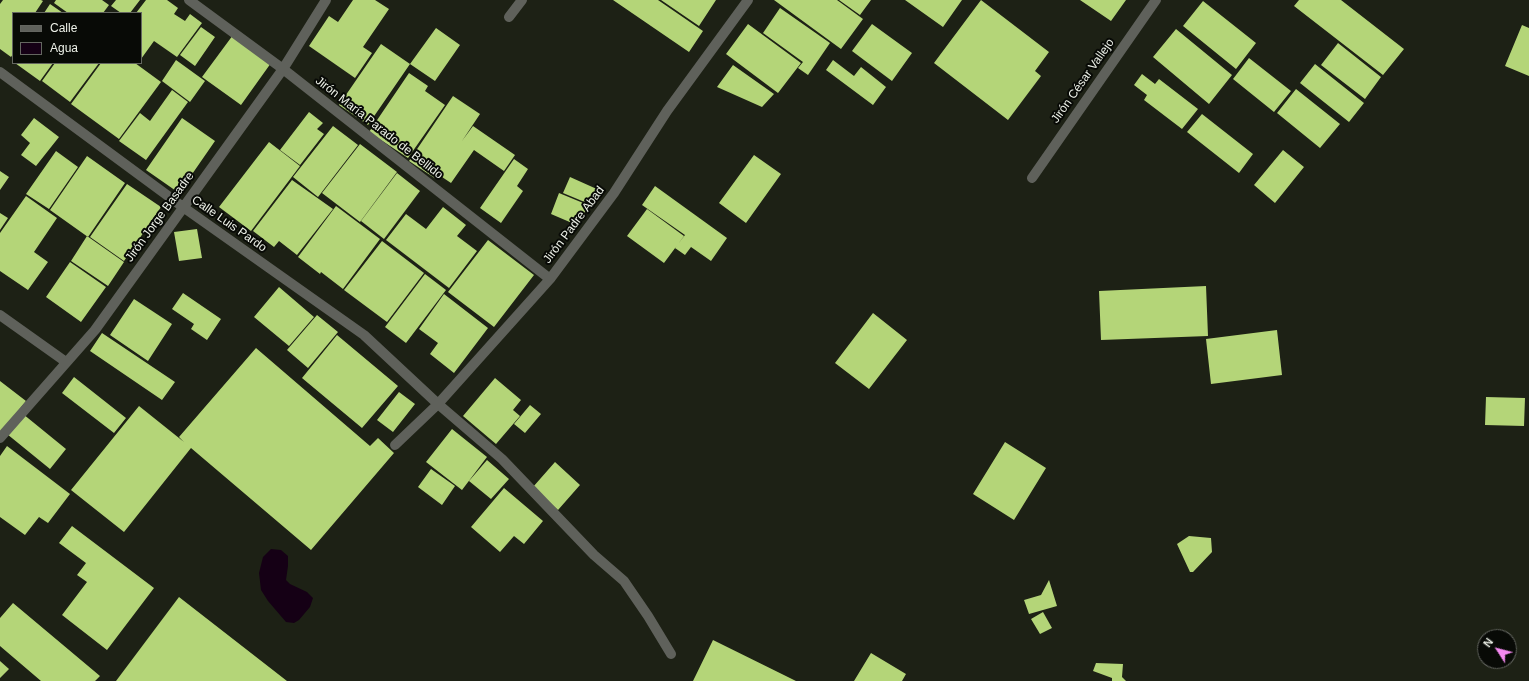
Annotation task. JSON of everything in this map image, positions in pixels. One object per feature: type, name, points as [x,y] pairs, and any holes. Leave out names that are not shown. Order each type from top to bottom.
[{"type":"street","name":"Jirón María Parado de Bellido","points":[[189,0],[283,69],[550,279]]},
{"type":"street","name":"Jirón Jorge Basadre","points":[[0,438],[95,330],[283,69],[326,0]]},
{"type":"street","points":[[509,17],[522,0]]},
{"type":"street","name":"Jirón Padre Abad","points":[[395,445],[438,404],[550,279],[614,193],[667,111],[748,0]]},
{"type":"street","name":"Jirón César Vallejo","points":[[1032,178],[1156,0]]},
{"type":"street","name":"Calle Luis Pardo","points":[[0,72],[183,207],[364,335],[438,404],[502,459],[594,555],[624,580],[671,654]]},
{"type":"street","points":[[0,315],[66,362]]},
{"type":"water","points":[[271,549],[281,550],[288,556],[286,580],[290,584],[307,592],[313,598],[310,607],[299,620],[294,623],[286,622],[268,601],[261,590],[259,573],[263,557]]},
{"type":"building","points":[[3,0],[43,1],[36,12],[12,12],[11,57],[0,49],[0,4]]},
{"type":"building","points":[[56,0],[102,0],[109,5],[104,12],[67,12],[54,3]]},
{"type":"building","points":[[116,0],[140,0],[131,12],[120,12],[111,6]]},
{"type":"building","points":[[146,0],[167,0],[178,8],[174,14],[185,21],[190,14],[202,23],[177,57],[154,41],[142,58],[142,12],[137,12]]},
{"type":"building","points":[[353,0],[375,0],[389,9],[363,47],[372,53],[355,78],[309,46],[329,16],[338,22]]},
{"type":"building","points":[[613,0],[658,0],[703,31],[689,52]]},
{"type":"building","points":[[661,0],[716,0],[699,26]]},
{"type":"building","points":[[774,0],[837,0],[863,19],[841,49]]},
{"type":"building","points":[[839,0],[871,0],[860,15]]},
{"type":"building","points":[[905,0],[962,0],[943,27]]},
{"type":"building","points":[[981,0],[1049,52],[1035,71],[1041,76],[1008,120],[934,63]]},
{"type":"building","points":[[1080,0],[1126,0],[1111,21]]},
{"type":"building","points":[[1299,0],[1341,0],[1404,49],[1383,75],[1294,6]]},
{"type":"building","points":[[1203,1],[1256,43],[1236,69],[1183,26]]},
{"type":"building","points":[[50,4],[62,12],[45,12]]},
{"type":"building","points":[[780,8],[830,43],[808,75],[798,68],[803,62],[763,33]]},
{"type":"building","points":[[748,24],[801,63],[778,93],[726,54]]},
{"type":"building","points":[[872,24],[912,53],[892,81],[852,51]]},
{"type":"building","points":[[1522,25],[1529,28],[1529,76],[1505,66]]},
{"type":"building","points":[[201,27],[215,37],[195,66],[180,55]]},
{"type":"building","points":[[436,28],[460,45],[435,81],[410,64]]},
{"type":"building","points":[[1176,29],[1232,75],[1209,104],[1153,57]]},
{"type":"building","points":[[233,35],[271,63],[241,105],[202,77]]},
{"type":"building","points":[[1338,43],[1381,77],[1365,99],[1321,65]]},
{"type":"building","points":[[381,44],[410,64],[368,125],[339,105]]},
{"type":"building","points":[[1249,58],[1291,91],[1274,112],[1233,79]]},
{"type":"building","points":[[176,60],[205,81],[190,102],[162,81]]},
{"type":"building","points":[[833,60],[854,76],[861,67],[886,87],[873,105],[826,70]]},
{"type":"building","points":[[16,64],[52,64],[40,81]]},
{"type":"building","points":[[54,64],[98,64],[70,102],[42,81]]},
{"type":"building","points":[[100,64],[136,64],[161,82],[119,139],[71,104]]},
{"type":"building","points":[[1315,64],[1364,103],[1349,122],[1300,83]]},
{"type":"building","points":[[733,65],[774,94],[762,107],[717,87]]},
{"type":"building","points":[[409,73],[428,86],[425,91],[445,105],[408,158],[369,132]]},
{"type":"building","points":[[1142,74],[1155,84],[1159,79],[1198,109],[1182,129],[1144,100],[1147,95],[1134,85]]},
{"type":"building","points":[[1296,89],[1340,124],[1320,148],[1277,113]]},
{"type":"building","points":[[172,90],[188,102],[146,160],[119,141],[140,113],[150,121]]},
{"type":"building","points":[[453,96],[480,114],[462,141],[473,126],[515,155],[504,171],[474,150],[451,183],[439,175],[436,179],[409,161]]},
{"type":"building","points":[[309,112],[323,123],[317,129],[324,134],[300,165],[280,150]]},
{"type":"building","points":[[1202,114],[1253,154],[1239,173],[1187,132]]},
{"type":"building","points":[[34,118],[59,137],[36,166],[21,155],[30,143],[21,135]]},
{"type":"building","points":[[182,118],[215,141],[179,193],[146,170]]},
{"type":"building","points":[[333,126],[358,145],[318,197],[293,177]]},
{"type":"building","points":[[269,142],[300,166],[251,231],[219,207]]},
{"type":"building","points":[[360,144],[397,172],[360,222],[322,193]]},
{"type":"building","points":[[1283,150],[1304,167],[1275,203],[1254,185]]},
{"type":"building","points":[[56,151],[78,167],[49,209],[26,194]]},
{"type":"building","points":[[754,155],[781,174],[746,223],[719,203]]},
{"type":"building","points":[[87,156],[125,183],[88,237],[50,210]]},
{"type":"building","points":[[514,159],[528,169],[517,186],[523,191],[501,223],[480,208]]},
{"type":"building","points":[[0,171],[9,177],[0,190]]},
{"type":"building","points":[[397,173],[420,191],[384,239],[361,221]]},
{"type":"building","points":[[570,177],[599,190],[595,200],[589,198],[587,203],[563,193]]},
{"type":"building","points":[[292,180],[333,209],[297,255],[279,241],[274,247],[253,231]]},
{"type":"building","points":[[127,184],[161,207],[124,261],[90,237]]},
{"type":"building","points":[[655,186],[727,238],[711,261],[691,247],[685,255],[675,248],[685,235],[642,205]]},
{"type":"building","points":[[559,193],[588,205],[579,226],[551,214]]},
{"type":"building","points":[[26,196],[57,218],[34,252],[48,262],[28,290],[0,271],[0,233]]},
{"type":"building","points":[[336,206],[380,239],[343,289],[298,257]]},
{"type":"building","points":[[443,207],[466,225],[457,236],[477,251],[449,288],[386,240],[406,214],[426,229]]},
{"type":"building","points":[[647,209],[684,236],[664,263],[627,236]]},
{"type":"building","points":[[0,213],[8,218],[0,230]]},
{"type":"building","points":[[197,229],[202,258],[179,261],[174,232]]},
{"type":"building","points":[[87,236],[124,262],[108,286],[71,261]]},
{"type":"building","points":[[488,240],[534,275],[494,327],[448,292]]},
{"type":"building","points":[[382,241],[424,273],[387,322],[344,290]]},
{"type":"building","points":[[70,262],[106,287],[81,322],[46,297]]},
{"type":"building","points":[[425,274],[446,290],[406,343],[385,327]]},
{"type":"building","points":[[1206,286],[1208,336],[1101,340],[1099,291]]},
{"type":"building","points":[[279,287],[314,317],[289,346],[254,317]]},
{"type":"building","points":[[183,293],[221,319],[207,340],[191,329],[194,324],[172,309]]},
{"type":"building","points":[[444,294],[488,328],[454,373],[430,354],[438,343],[419,329]]},
{"type":"building","points":[[134,299],[172,324],[148,361],[110,335]]},
{"type":"building","points":[[873,313],[907,340],[869,389],[835,363]]},
{"type":"building","points":[[317,315],[338,332],[308,368],[287,350]]},
{"type":"building","points":[[1277,330],[1282,375],[1211,384],[1206,339]]},
{"type":"building","points":[[102,333],[175,382],[162,400],[90,351]]},
{"type":"building","points":[[337,335],[398,386],[362,428],[302,378]]},
{"type":"building","points":[[256,348],[370,446],[378,438],[394,453],[311,550],[191,448],[124,532],[71,490],[139,406],[184,442],[179,437]]},
{"type":"building","points":[[74,377],[126,418],[114,433],[62,393]]},
{"type":"building","points":[[495,378],[521,400],[513,410],[520,416],[496,444],[463,416]]},
{"type":"building","points":[[0,381],[26,401],[0,434]]},
{"type":"building","points":[[399,392],[415,404],[393,432],[377,420]]},
{"type":"building","points":[[1486,397],[1525,398],[1524,426],[1485,425]]},
{"type":"building","points":[[530,405],[541,414],[525,433],[514,424]]},
{"type":"building","points":[[23,414],[66,449],[50,469],[7,434]]},
{"type":"building","points":[[452,429],[487,457],[462,490],[426,462]]},
{"type":"building","points":[[1005,442],[1046,468],[1014,520],[973,494]]},
{"type":"building","points":[[7,446],[70,494],[48,523],[39,517],[25,535],[0,517],[0,456]]},
{"type":"building","points":[[487,460],[509,479],[491,499],[469,481]]},
{"type":"building","points":[[555,462],[580,485],[558,510],[533,487]]},
{"type":"building","points":[[431,469],[455,486],[442,505],[418,487]]},
{"type":"building","points":[[504,488],[543,521],[524,544],[514,536],[500,552],[471,527]]},
{"type":"building","points":[[72,526],[154,588],[107,650],[62,615],[87,582],[77,575],[86,563],[59,543]]},
{"type":"building","points":[[1189,536],[1211,538],[1212,552],[1193,572],[1190,572],[1177,544]]},
{"type":"building","points":[[1049,580],[1057,606],[1029,614],[1024,600],[1041,595]]},
{"type":"building","points":[[179,597],[287,681],[116,681]]},
{"type":"building","points":[[13,603],[100,676],[95,681],[41,681],[0,646],[0,618]]},
{"type":"building","points":[[1043,612],[1052,628],[1040,634],[1031,619]]},
{"type":"building","points":[[713,640],[796,681],[693,681]]},
{"type":"building","points":[[871,653],[906,674],[902,681],[854,681]]},
{"type":"building","points":[[0,661],[9,669],[0,678]]},
{"type":"building","points":[[1096,663],[1123,664],[1122,677],[1126,681],[1112,681],[1112,678],[1093,671]]}]
